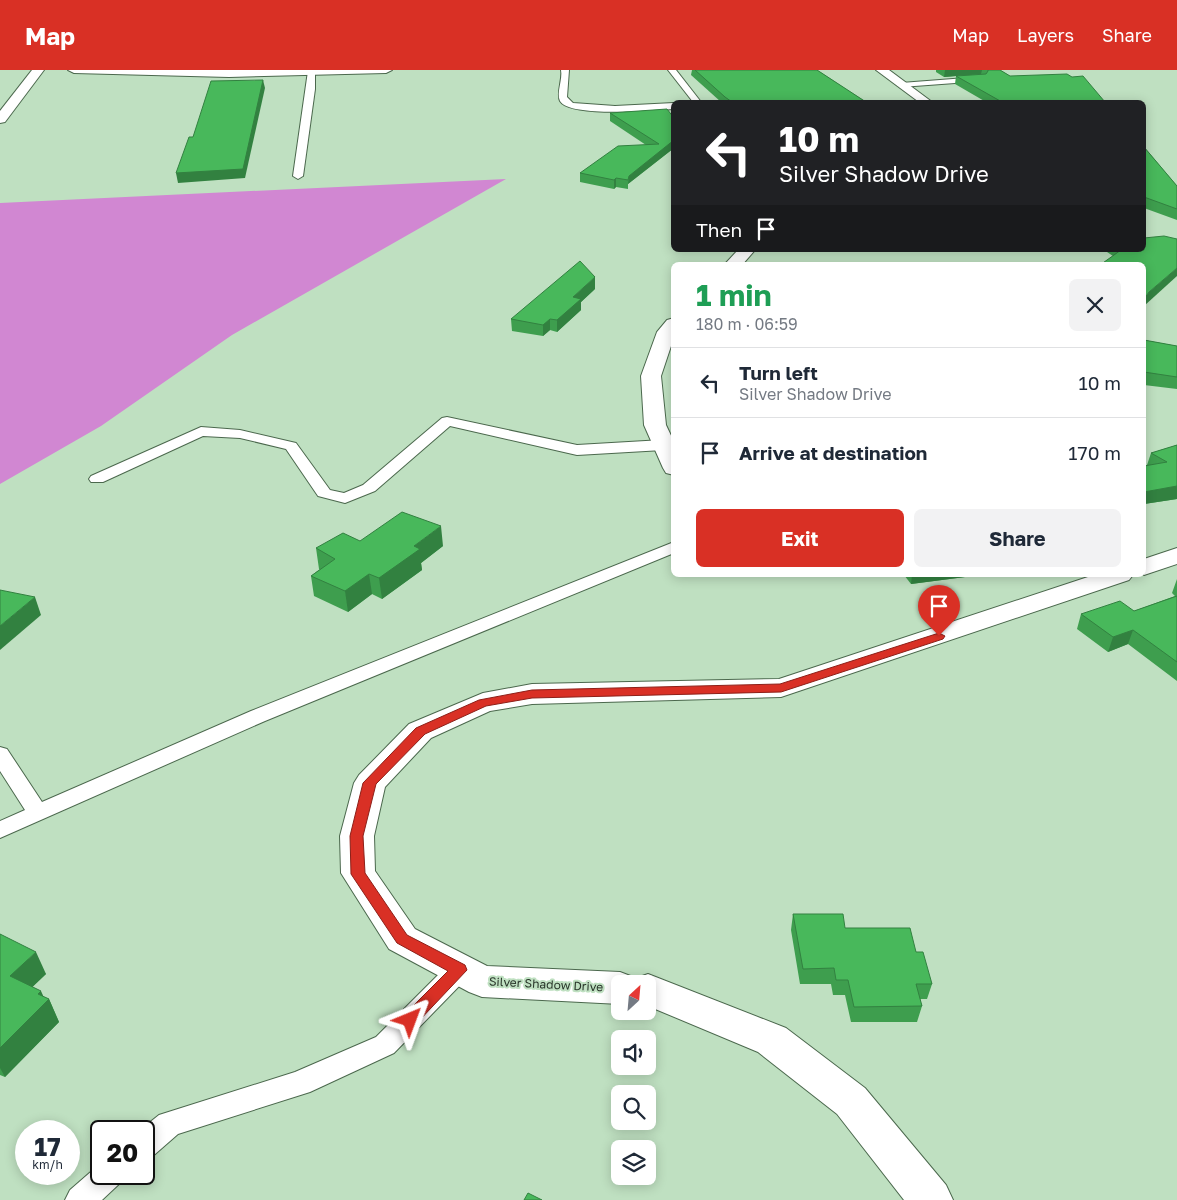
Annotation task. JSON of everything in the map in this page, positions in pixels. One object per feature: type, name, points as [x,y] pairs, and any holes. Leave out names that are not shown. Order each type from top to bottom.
[{"type":"street","points":[[0,119],[38,70]]},
{"type":"street","points":[[74,70],[229,74],[386,70]]},
{"type":"street","points":[[882,70],[923,100]]},
{"type":"street","points":[[735,262],[746,252]]},
{"type":"street","points":[[671,327],[666,332],[651,376],[655,425],[671,462]]},
{"type":"street","points":[[1146,566],[1177,556]]},
{"type":"street","name":"Silver Shadow Drive","points":[[611,988],[482,981],[402,939],[358,874],[356,836],[370,783],[420,731],[483,702],[532,694],[781,688],[1114,577]]},
{"type":"street","points":[[656,993],[772,1040],[851,1101],[931,1200]]},
{"type":"lane","points":[[565,70],[563,100],[566,104],[574,107],[609,109],[671,106]]},
{"type":"lane","points":[[672,70],[695,100]]},
{"type":"lane","points":[[298,176],[311,89],[311,73]]},
{"type":"lane","points":[[901,85],[981,78]]},
{"type":"lane","points":[[97,479],[201,431],[240,434],[292,446],[324,493],[345,498],[369,488],[447,421],[577,450],[663,445]]},
{"type":"lane","points":[[0,830],[258,716],[671,548]]},
{"type":"lane","points":[[0,754],[38,813]]},
{"type":"lane","points":[[155,1136],[169,1124],[300,1083],[385,1045],[460,970]]},
{"type":"lane","points":[[80,1200],[97,1185]]},
{"type":"shaded area","points":[[506,179],[232,335],[101,426],[0,484],[0,203]]},
{"type":"building","points":[[695,70],[817,70],[863,100],[729,100]]},
{"type":"building","points":[[1000,70],[1010,76],[1067,74],[1072,77],[1083,76],[1103,100],[998,100],[956,76],[986,74],[988,71]]},
{"type":"building","points":[[263,80],[243,169],[176,173],[189,137],[193,137],[211,81]]},
{"type":"building","points":[[667,109],[671,114],[671,142],[629,176],[628,180],[616,178],[614,180],[580,173],[618,146],[659,144],[610,113]]},
{"type":"building","points":[[1146,149],[1177,186],[1177,209],[1146,198]]},
{"type":"building","points":[[1164,236],[1177,239],[1177,268],[1146,296],[1146,262],[1104,262],[1118,252],[1146,252],[1146,238]]},
{"type":"building","points":[[580,261],[595,277],[573,297],[581,299],[557,320],[550,319],[543,325],[511,319]]},
{"type":"building","points":[[1146,340],[1177,346],[1177,377],[1146,372]]},
{"type":"building","points":[[1177,445],[1177,486],[1146,492],[1146,466],[1167,462],[1151,453]]},
{"type":"building","points":[[402,512],[441,526],[414,546],[420,549],[379,578],[369,574],[345,591],[311,576],[335,559],[316,548],[343,533],[360,541]]},
{"type":"building","points":[[0,590],[35,597],[0,626]]},
{"type":"building","points":[[1177,596],[1177,662],[1133,630],[1113,637],[1081,614],[1120,601],[1134,611]]},
{"type":"building","points":[[793,914],[843,914],[845,928],[910,928],[916,952],[923,952],[932,984],[916,984],[922,1006],[854,1007],[848,980],[836,980],[834,968],[803,969]]},
{"type":"building","points":[[0,934],[36,952],[10,976],[41,991],[38,994],[49,999],[0,1048]]},
{"type":"building","points":[[528,1193],[542,1200],[524,1200]]},
{"type":"route","points":[[410,1020],[460,970],[402,939],[358,874],[356,836],[370,783],[420,731],[483,702],[532,694],[781,688],[939,636]]}]
